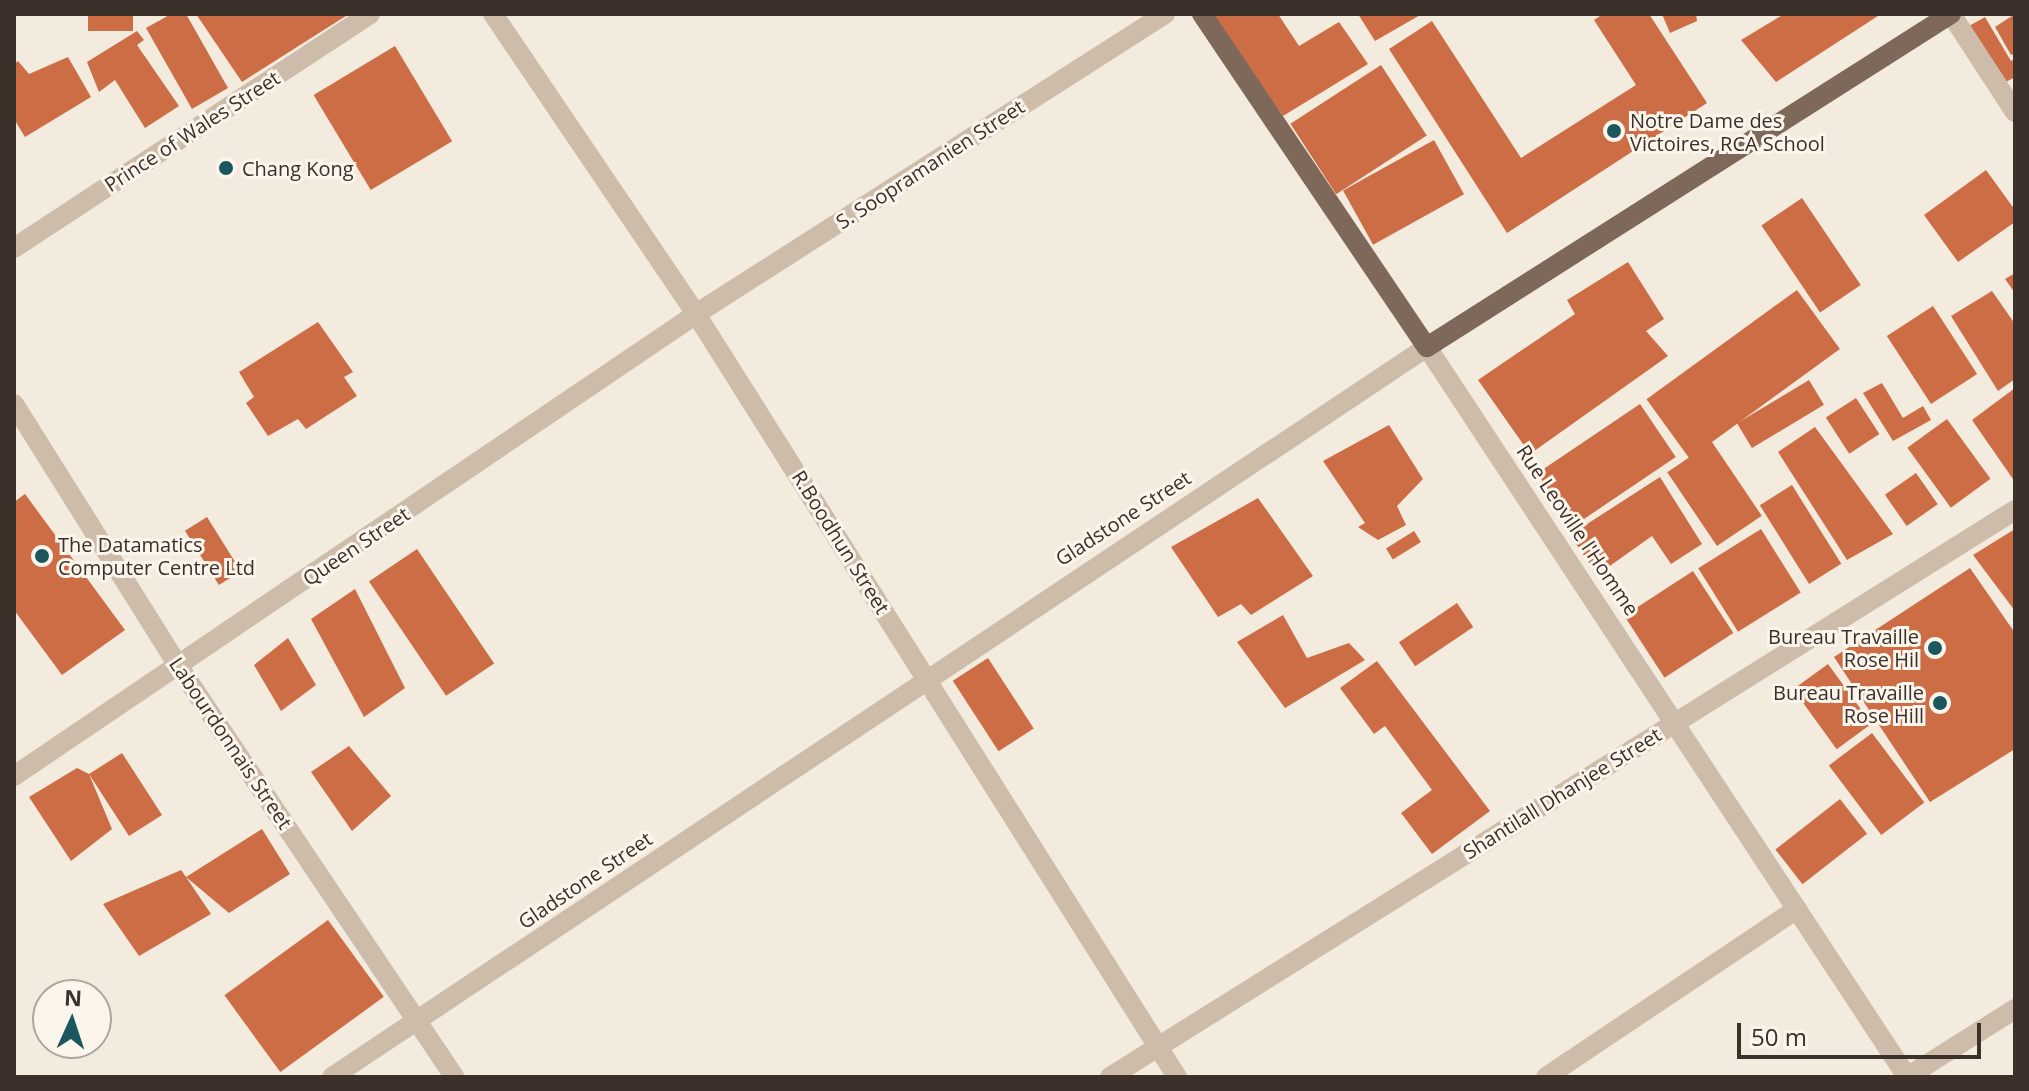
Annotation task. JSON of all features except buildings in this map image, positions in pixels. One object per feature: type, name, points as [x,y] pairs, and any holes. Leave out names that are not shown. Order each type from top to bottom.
[{"type":"main road","name":"Rue Leoville l'Homme","points":[[1202,14],[1427,347]]},
{"type":"main road","name":"Gladstone Street","points":[[1427,347],[1951,14]]},
{"type":"street","name":"Prince of Wales Street","points":[[14,248],[370,14]]},
{"type":"street","name":"R.Boodhun Street","points":[[493,14],[696,314],[1177,1077]]},
{"type":"street","name":"S. Soopramanien Street","points":[[696,314],[1165,14]]},
{"type":"street","points":[[1951,14],[2015,112]]},
{"type":"street","name":"Queen Street","points":[[14,776],[696,314]]},
{"type":"street","name":"Gladstone Street","points":[[332,1077],[418,1023],[926,677],[1427,347]]},
{"type":"street","name":"Rue Leoville l'Homme","points":[[1427,347],[1907,1077]]},
{"type":"street","name":"Labourdonnais Street","points":[[14,404],[179,667],[454,1077]]},
{"type":"street","name":"Shantilall Dhanjee Street","points":[[1110,1077],[2015,510]]},
{"type":"street","points":[[1546,1077],[1797,909]]},
{"type":"street","points":[[1907,1077],[2015,1009]]},
{"type":"place","name":"Notre Dame des Victoires, RCA School","points":[[1614,131]]},
{"type":"place","name":"Chang Kong","points":[[226,168]]},
{"type":"place","name":"The Datamatics Computer Centre Ltd","points":[[42,556]]},
{"type":"place","name":"Bureau Travaille Rose Hil","points":[[1935,648]]},
{"type":"place","name":"Bureau Travaille Rose Hill","points":[[1940,703]]}]
